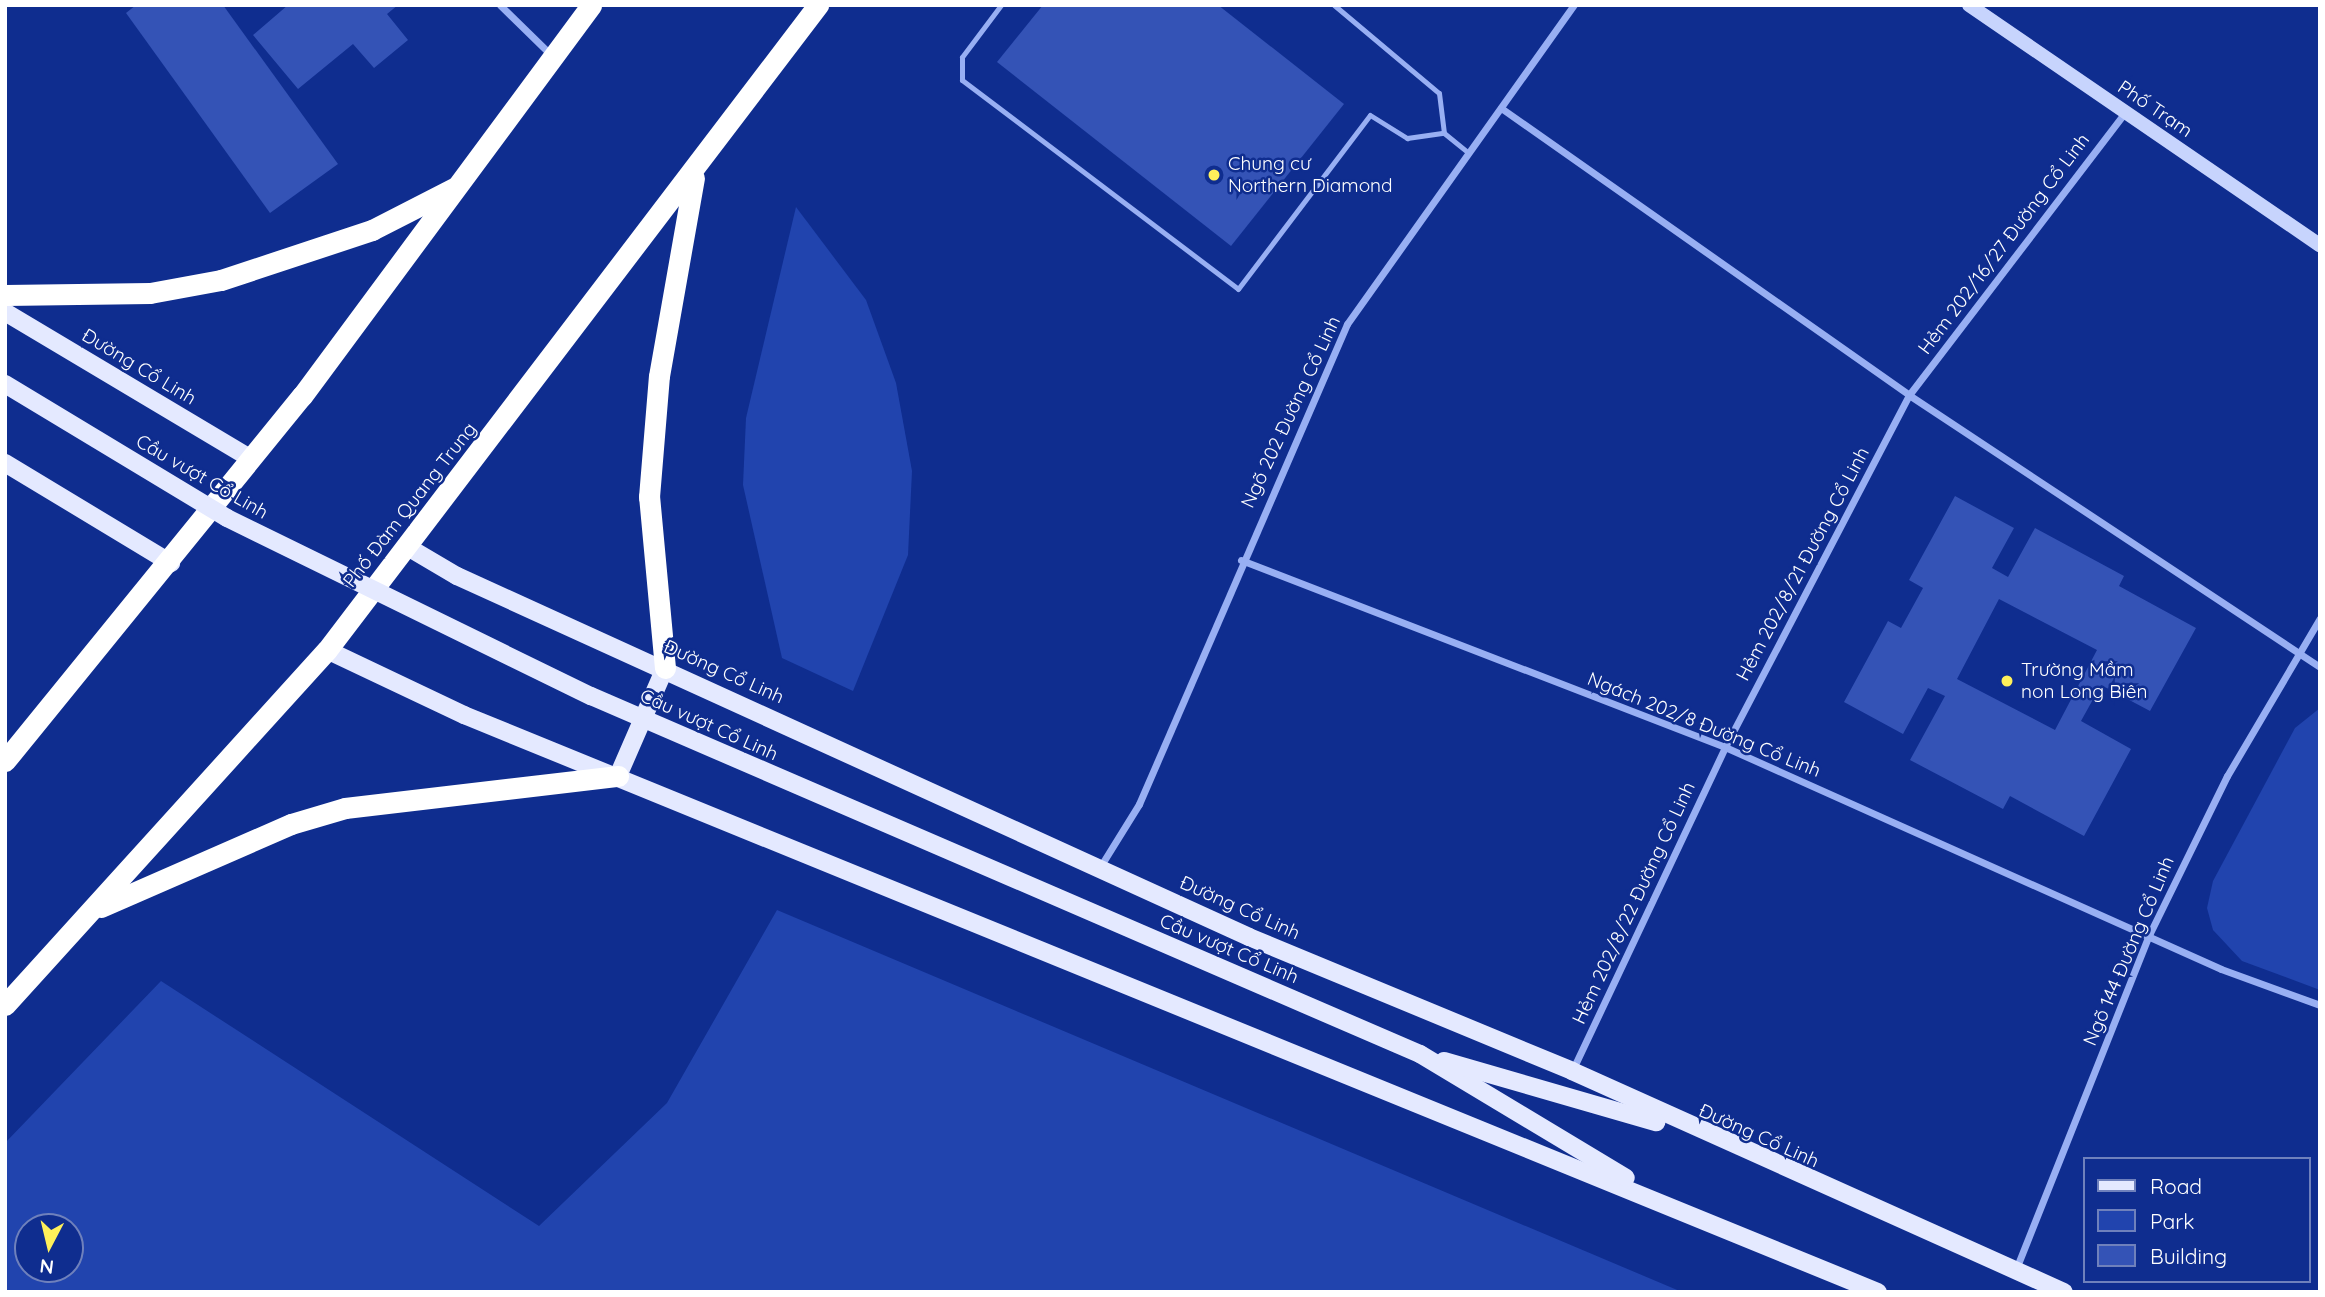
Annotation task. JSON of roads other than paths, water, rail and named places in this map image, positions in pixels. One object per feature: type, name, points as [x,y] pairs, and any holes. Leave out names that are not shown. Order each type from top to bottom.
[{"type":"highway","points":[[5,761],[171,563],[252,459],[459,186],[591,5]]},
{"type":"highway","name":"Phố Đàm Quang Trung","points":[[5,1005],[95,910],[327,650],[695,172],[818,5]]},
{"type":"highway","points":[[665,668],[649,497],[659,376],[695,172]]},
{"type":"highway","points":[[5,295],[138,293],[221,280],[372,230],[459,186]]},
{"type":"highway","points":[[95,910],[291,824],[345,808],[618,776]]},
{"type":"main road","name":"Đường Cổ Linh","points":[[5,312],[252,459]]},
{"type":"main road","name":"Cầu vượt Cổ Linh","points":[[5,384],[227,518],[591,696],[1420,1054],[1703,1135]]},
{"type":"main road","points":[[5,463],[171,563]]},
{"type":"main road","name":"Đường Cổ Linh","points":[[406,546],[1249,937],[1572,1072],[1703,1135],[2063,1292]]},
{"type":"main road","points":[[327,650],[464,715],[1878,1292]]},
{"type":"main road","points":[[618,776],[665,668]]},
{"type":"main road","name":"Cầu vượt Cổ Linh","points":[[1420,1054],[1674,1207]]},
{"type":"street","points":[[500,5],[552,57]]},
{"type":"street","name":"Ngõ 202 Đường Cổ Linh","points":[[1100,867],[1139,804],[1241,560],[1347,324],[1465,151],[1501,108],[1574,5]]},
{"type":"street","name":"Phố Trạm","points":[[1969,5],[2320,245]]},
{"type":"street","points":[[1501,108],[1909,395],[2320,667]]},
{"type":"street","name":"Hẻm 202/16/27 Đường Cổ Linh","points":[[1909,395],[2125,112]]},
{"type":"street","name":"Hẻm 202/8/21 Đường Cổ Linh","points":[[1725,747],[1909,395]]},
{"type":"street","name":"Ngách 202/8 Đường Cổ Linh","points":[[1241,560],[1725,747],[2150,933],[2221,969],[2320,1005]]},
{"type":"street","name":"Ngõ 144 Đường Cổ Linh","points":[[2015,1273],[2150,933],[2297,650],[2320,618]]},
{"type":"street","name":"Hẻm 202/8/22 Đường Cổ Linh","points":[[1572,1072],[1725,747]]},
{"type":"lane","points":[[1000,5],[962,57],[962,80],[1238,289],[1370,115],[1407,138],[1444,132]]},
{"type":"lane","points":[[1334,5],[1439,93],[1444,132],[1465,151]]},
{"type":"place","name":"Chung cư Northern Diamond","points":[[1214,175]]},
{"type":"place","name":"Trường Mầm non Long Biên","points":[[2007,681]]}]
